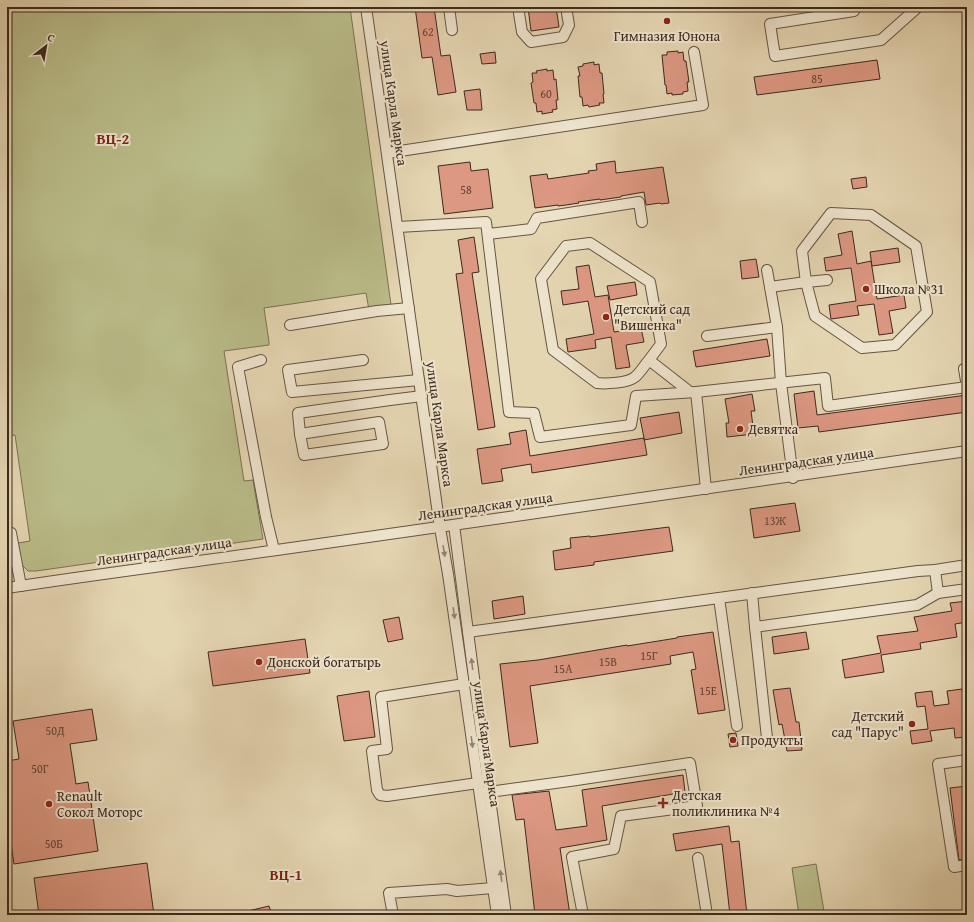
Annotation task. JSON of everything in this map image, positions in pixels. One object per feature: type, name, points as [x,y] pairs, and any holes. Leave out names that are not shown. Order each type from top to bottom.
[{"type":"street","name":"улица Карла Маркса","points":[[366,7],[497,915]]},
{"type":"street","points":[[449,7],[452,30]]},
{"type":"street","points":[[518,7],[522,32],[531,42],[562,37],[569,25],[566,7]]},
{"type":"street","points":[[854,11],[770,24],[775,56],[881,40],[918,7]]},
{"type":"street","points":[[387,153],[703,105],[694,52]]},
{"type":"street","points":[[488,234],[531,229],[537,218],[639,202],[642,222]]},
{"type":"street","points":[[831,213],[871,215],[916,246],[927,312],[895,345],[862,348],[815,316],[806,282],[802,251],[831,213]]},
{"type":"street","points":[[398,227],[486,222],[509,412],[534,413],[540,437],[631,425],[636,396],[693,392],[825,378],[828,406],[967,387],[964,369],[967,368]]},
{"type":"street","points":[[590,243],[650,282],[661,344],[649,360],[634,378],[602,384],[598,383],[553,350],[541,280],[566,246],[590,243]]},
{"type":"street","points":[[767,270],[776,327],[781,383],[793,477]]},
{"type":"street","points":[[770,288],[827,280]]},
{"type":"street","points":[[290,325],[377,311],[409,308]]},
{"type":"street","points":[[707,336],[776,327]]},
{"type":"street","points":[[261,360],[238,367],[266,517],[274,550]]},
{"type":"street","points":[[363,360],[288,370],[292,392],[419,380]]},
{"type":"street","points":[[649,360],[693,392],[706,490]]},
{"type":"street","points":[[300,434],[379,422],[383,444],[304,455],[300,434],[298,414],[422,396]]},
{"type":"street","name":"Ленинградская улица","points":[[7,589],[111,572],[706,490],[967,451]]},
{"type":"street","points":[[454,525],[793,477],[967,455]]},
{"type":"street","name":"улица Карла Маркса","points":[[454,525],[506,915]]},
{"type":"street","points":[[7,589],[440,527]]},
{"type":"street","points":[[7,533],[11,533],[21,586]]},
{"type":"street","points":[[468,632],[967,565]]},
{"type":"street","points":[[935,570],[938,593]]},
{"type":"street","points":[[755,627],[917,605],[938,593],[967,589]]},
{"type":"street","points":[[752,593],[767,738]]},
{"type":"street","points":[[719,598],[737,726]]},
{"type":"street","points":[[464,684],[381,697],[387,749],[372,751],[376,790],[380,794],[386,796],[478,783]]},
{"type":"street","points":[[967,760],[938,764],[954,867],[967,866]]},
{"type":"street","points":[[489,792],[570,782],[690,763],[697,806],[621,816],[614,849],[572,857],[583,915]]},
{"type":"street","points":[[698,858],[707,915]]},
{"type":"street","points":[[393,915],[389,893],[447,889],[457,891],[493,888]]},
{"type":"green space","points":[[7,7],[350,7],[391,305],[369,310],[366,293],[264,308],[269,345],[224,351],[244,481],[253,480],[263,539],[36,571],[28,571],[20,563],[18,543],[30,541],[15,435],[7,436]]},
{"type":"green space","points":[[816,864],[824,911],[799,915],[792,868]]},
{"type":"building","points":[[415,7],[434,7],[441,56],[450,55],[456,92],[438,95],[432,57],[422,58]]},
{"type":"building","points":[[528,7],[556,7],[559,27],[531,31]]},
{"type":"building","points":[[678,51],[678,53],[683,52],[684,61],[686,61],[689,82],[687,82],[688,91],[683,92],[683,94],[672,95],[672,93],[667,94],[662,55],[667,55],[667,52]]},
{"type":"building","points":[[495,52],[496,63],[482,64],[480,54]]},
{"type":"building","points":[[877,60],[880,79],[757,95],[754,77]]},
{"type":"building","points":[[594,62],[594,65],[599,64],[600,73],[602,73],[604,103],[599,103],[600,105],[589,107],[588,105],[583,106],[582,97],[580,97],[578,76],[580,76],[578,67],[583,66],[583,64]]},
{"type":"building","points":[[547,69],[547,71],[553,70],[554,80],[556,79],[558,100],[556,100],[557,109],[552,110],[553,112],[542,114],[542,111],[537,112],[536,103],[534,103],[531,83],[533,82],[532,73],[537,73],[536,71]]},
{"type":"building","points":[[480,89],[482,110],[467,110],[464,91]]},
{"type":"building","points":[[615,161],[616,173],[663,167],[669,203],[646,205],[644,192],[621,197],[535,208],[530,176],[547,174],[548,179],[589,173],[588,171],[597,170],[596,164]]},
{"type":"building","points":[[470,162],[471,171],[488,169],[493,208],[444,214],[438,166]]},
{"type":"building","points":[[866,177],[867,187],[853,189],[851,179]]},
{"type":"building","points":[[852,231],[857,264],[871,261],[877,299],[904,295],[906,308],[889,311],[893,333],[879,335],[874,304],[857,306],[859,315],[831,319],[829,305],[856,301],[851,268],[826,271],[824,258],[842,255],[838,234]]},
{"type":"building","points":[[474,237],[479,272],[472,273],[495,427],[478,430],[456,274],[463,273],[458,240]]},
{"type":"building","points":[[898,248],[900,262],[872,266],[870,252]]},
{"type":"building","points":[[756,259],[759,277],[742,279],[740,261]]},
{"type":"building","points":[[589,265],[595,297],[608,295],[614,332],[641,328],[644,342],[626,345],[630,367],[616,369],[611,337],[595,340],[596,348],[568,352],[566,339],[594,334],[588,301],[563,305],[561,291],[579,289],[576,267]]},
{"type":"building","points":[[635,282],[637,295],[610,300],[607,286]]},
{"type":"building","points":[[767,339],[770,356],[696,367],[693,351]]},
{"type":"building","points":[[814,391],[817,415],[967,395],[967,412],[819,432],[818,426],[798,428],[794,394]]},
{"type":"building","points":[[752,394],[755,411],[751,411],[754,434],[727,437],[726,423],[729,423],[725,399]]},
{"type":"building","points":[[679,412],[682,433],[644,440],[647,455],[532,473],[531,464],[501,469],[503,481],[482,484],[477,449],[511,444],[509,433],[526,430],[530,456],[644,438],[640,418]]},
{"type":"building","points":[[795,503],[800,531],[754,538],[750,509]]},
{"type":"building","points":[[669,527],[673,551],[594,562],[594,565],[555,570],[553,551],[571,548],[570,538],[590,537]]},
{"type":"building","points":[[523,596],[525,614],[494,619],[492,601]]},
{"type":"building","points":[[967,601],[967,622],[955,624],[957,637],[920,643],[921,649],[881,655],[884,672],[845,678],[842,660],[881,653],[877,636],[918,631],[914,617],[952,611],[950,603]]},
{"type":"building","points":[[399,617],[403,639],[388,642],[383,620]]},
{"type":"building","points":[[713,632],[725,710],[698,714],[691,670],[696,669],[693,652],[670,656],[671,664],[530,686],[538,743],[510,747],[500,664],[538,660]]},
{"type":"building","points":[[806,632],[809,649],[774,654],[772,637]]},
{"type":"building","name":"Донской богатырь","points":[[305,639],[310,673],[213,686],[208,652]]},
{"type":"building","points":[[790,688],[796,722],[799,722],[802,750],[787,751],[782,724],[779,725],[773,690]]},
{"type":"building","points":[[962,689],[967,718],[967,737],[955,738],[954,728],[930,731],[932,741],[912,744],[910,731],[928,729],[925,706],[917,707],[915,693],[932,691],[934,706],[949,704],[947,691]]},
{"type":"building","points":[[369,691],[375,737],[344,741],[337,696]]},
{"type":"building","points":[[92,709],[97,740],[70,744],[76,784],[88,782],[98,851],[14,864],[7,818],[7,761],[19,759],[13,721]]},
{"type":"building","name":"Продукты","points":[[736,733],[738,746],[730,747],[728,734]]},
{"type":"building","points":[[683,775],[685,792],[602,806],[607,840],[560,848],[570,915],[535,915],[524,819],[516,820],[512,795],[549,791],[556,830],[587,826],[582,790]]},
{"type":"building","points":[[967,786],[967,859],[959,860],[950,788]]},
{"type":"building","points":[[729,826],[731,842],[739,841],[747,915],[730,915],[722,844],[676,851],[673,834]]},
{"type":"building","points":[[147,863],[154,915],[39,915],[34,878]]},
{"type":"building","points":[[269,906],[272,915],[245,915],[244,912]]},
{"type":"place","name":"Гимназия Юнона","points":[[667,21]]},
{"type":"place","name":"Школа №31","points":[[866,289]]},
{"type":"place","name":"Детский сад \"Вишенка\"","points":[[606,317]]},
{"type":"place","name":"Девятка","points":[[740,429]]},
{"type":"place","name":"Донской богатырь","points":[[259,662]]},
{"type":"place","name":"Детский сад \"Парус\"","points":[[912,724]]},
{"type":"place","name":"Продукты","points":[[733,740]]},
{"type":"place","name":"Детская поликлиника №4","points":[[663,803]]},
{"type":"place","name":"Renault Сокол Моторс","points":[[49,804]]},
{"type":"district","name":"ВЦ-2","points":[[113,138]]},
{"type":"district","name":"ВЦ-1","points":[[286,874]]}]
